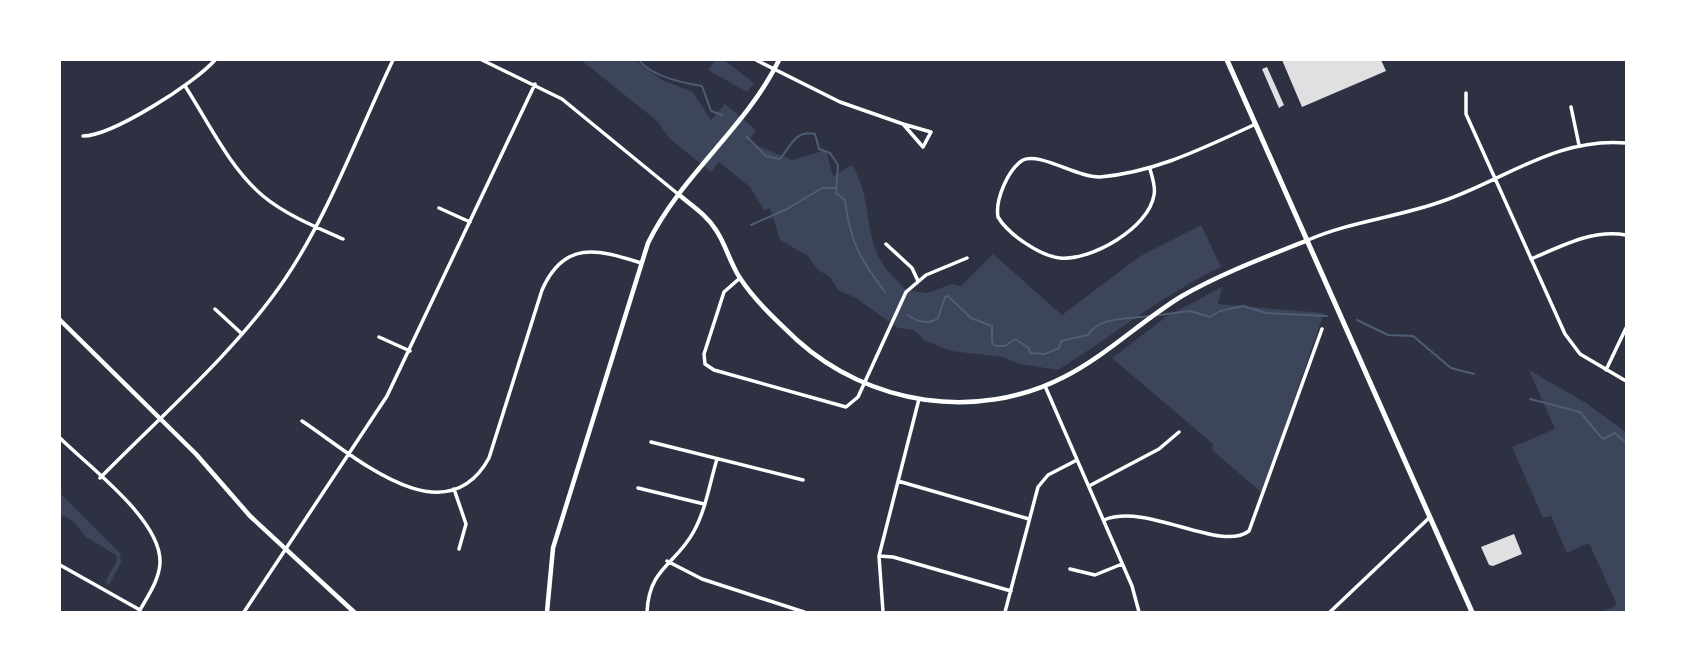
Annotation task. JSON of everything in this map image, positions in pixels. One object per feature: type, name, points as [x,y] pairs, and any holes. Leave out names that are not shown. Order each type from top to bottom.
[{"type":"main road","points":[[1227,60],[1472,612]]},
{"type":"street","points":[[83,136],[102,134],[186,86],[215,60]]},
{"type":"street","points":[[100,478],[241,334],[285,279],[315,226],[393,60]]},
{"type":"street","points":[[482,60],[535,84],[573,108],[678,194],[716,231],[740,278],[761,304],[806,347],[831,366],[864,383],[919,399],[979,401],[1045,386],[1082,367],[1184,296],[1336,228],[1443,201],[1547,155],[1579,145],[1626,143]]},
{"type":"street","points":[[756,60],[841,102],[931,132],[923,147],[903,124]]},
{"type":"street","points":[[547,612],[553,548],[640,263],[656,226],[678,194],[756,98],[779,60]]},
{"type":"street","points":[[244,612],[387,396],[535,84]]},
{"type":"street","points":[[186,86],[232,160],[253,187],[278,206],[343,239]]},
{"type":"street","points":[[1466,93],[1466,114],[1572,345],[1626,381]]},
{"type":"street","points":[[1571,107],[1579,145]]},
{"type":"street","points":[[1150,169],[1154,190],[1150,208],[1120,239],[1082,255],[1061,258],[1042,252],[1007,228],[999,217],[1001,193],[1014,170],[1024,160],[1038,159],[1088,176],[1150,169],[1256,124]]},
{"type":"street","points":[[439,208],[470,222]]},
{"type":"street","points":[[1531,260],[1583,237],[1606,233],[1626,235]]},
{"type":"street","points":[[886,244],[912,268],[918,281]]},
{"type":"street","points":[[302,421],[408,489],[433,493],[454,489],[475,477],[489,458],[542,290],[551,273],[565,260],[582,252],[600,251],[640,263]]},
{"type":"street","points":[[740,278],[724,292],[704,354],[708,368],[842,407],[855,401],[897,307],[918,281],[967,258]]},
{"type":"street","points":[[215,309],[241,334]]},
{"type":"street","points":[[60,320],[197,454],[250,516],[354,612]]},
{"type":"street","points":[[1606,370],[1626,328]]},
{"type":"street","points":[[1104,520],[1117,514],[1137,515],[1233,538],[1249,531],[1322,329]]},
{"type":"street","points":[[379,337],[410,351]]},
{"type":"street","points":[[1045,386],[1104,520],[1139,612]]},
{"type":"street","points":[[883,612],[879,556],[919,399]]},
{"type":"street","points":[[1088,486],[1159,449],[1179,432]]},
{"type":"street","points":[[60,438],[148,526],[157,542],[159,571],[139,611],[60,565]]},
{"type":"street","points":[[651,442],[803,480]]},
{"type":"street","points":[[647,612],[652,584],[667,561],[691,537],[717,458]]},
{"type":"street","points":[[1005,612],[1042,480],[1077,460]]},
{"type":"street","points":[[898,481],[1029,519]]},
{"type":"street","points":[[638,488],[704,504]]},
{"type":"street","points":[[454,489],[466,524],[460,549]]},
{"type":"street","points":[[1330,612],[1430,517]]},
{"type":"street","points":[[879,556],[893,557],[1011,591]]},
{"type":"street","points":[[667,561],[679,570],[702,579],[804,612]]},
{"type":"street","points":[[1070,569],[1095,575],[1122,564]]},
{"type":"shaded area","points":[[581,60],[635,60],[662,80],[693,92],[711,120],[725,104],[756,130],[748,142],[792,160],[826,150],[833,176],[852,165],[863,190],[876,250],[886,269],[906,290],[927,293],[952,284],[961,286],[993,254],[1062,315],[1139,257],[1201,225],[1221,267],[1158,303],[1058,370],[1020,364],[1003,357],[951,351],[924,340],[914,330],[898,328],[856,298],[838,290],[830,277],[818,270],[808,256],[780,240],[770,208],[764,210],[750,187],[719,162],[711,172],[670,139],[657,121]]},
{"type":"shaded area","points":[[716,60],[724,60],[754,83],[747,92],[708,70]]},
{"type":"shaded area","points":[[1222,287],[1218,304],[1324,313],[1262,493],[1212,450],[1213,444],[1112,358],[1166,317]]},
{"type":"shaded area","points":[[1529,370],[1586,403],[1626,432],[1626,612],[1602,612],[1617,605],[1589,543],[1567,553],[1551,516],[1543,518],[1512,447],[1555,429]]},
{"type":"shaded area","points":[[60,493],[120,553],[121,562],[109,585],[105,582],[117,561],[116,555],[86,537],[73,521],[60,514]]},
{"type":"building","points":[[1282,60],[1381,60],[1386,71],[1302,107]]},
{"type":"building","points":[[1267,67],[1284,105],[1279,108],[1262,69]]},
{"type":"building","points":[[1514,534],[1522,554],[1493,566],[1489,565],[1481,547]]},
{"type":"waterway","points":[[639,60],[659,74],[702,86],[711,111],[722,115]]},
{"type":"waterway","points":[[746,136],[766,156],[780,159],[798,137],[808,133],[815,134],[819,149],[830,153],[838,165],[836,193],[845,200],[853,239],[869,270],[885,292]]},
{"type":"waterway","points":[[751,225],[787,209],[822,188],[835,188]]},
{"type":"waterway","points":[[908,315],[923,322],[934,320],[938,318],[945,297],[948,296],[971,318],[992,326],[992,342],[995,346],[1005,346],[1015,339],[1029,348],[1030,353],[1045,354],[1059,348],[1061,341],[1088,335],[1107,321],[1150,316]]},
{"type":"waterway","points":[[1159,315],[1190,311],[1210,317],[1220,311],[1243,306],[1266,313],[1327,316]]},
{"type":"waterway","points":[[1357,320],[1388,335],[1413,336],[1451,368],[1474,374]]},
{"type":"waterway","points":[[1530,399],[1580,412],[1603,439],[1615,433],[1626,443],[1626,449]]}]
